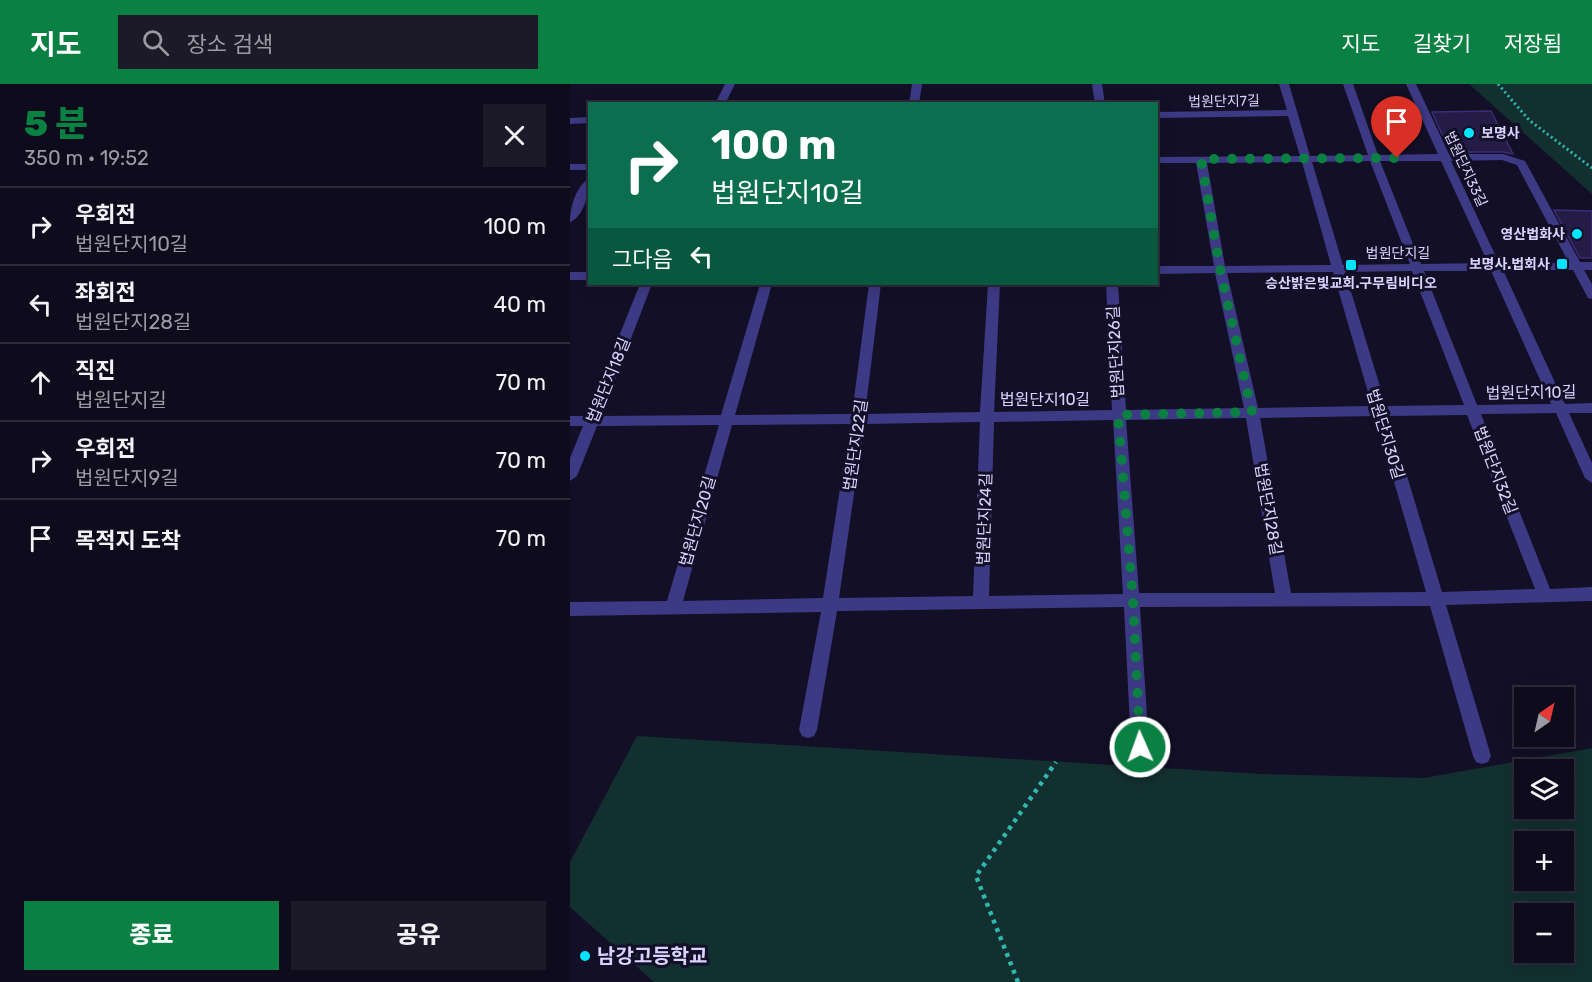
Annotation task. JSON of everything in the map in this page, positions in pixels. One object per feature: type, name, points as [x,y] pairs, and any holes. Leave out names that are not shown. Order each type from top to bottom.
[{"type":"street","points":[[721,102],[730,84]]},
{"type":"street","points":[[914,102],[917,84]]},
{"type":"street","points":[[1097,84],[1101,102]]},
{"type":"street","name":"법원단지30길","points":[[1284,84],[1482,756]]},
{"type":"street","name":"법원단지32길","points":[[1348,84],[1416,268],[1545,596]]},
{"type":"street","name":"법원단지33길","points":[[1410,84],[1592,478]]},
{"type":"street","name":"법원단지7길","points":[[1158,115],[1292,113]]},
{"type":"street","points":[[570,121],[588,120]]},
{"type":"street","points":[[1158,160],[1503,157],[1521,163],[1592,295]]},
{"type":"street","points":[[1201,159],[1220,269]]},
{"type":"street","points":[[570,167],[588,167]]},
{"type":"street","points":[[570,219],[588,185]]},
{"type":"street","name":"법원단지길","points":[[1158,270],[1592,266]]},
{"type":"street","name":"법원단지28길","points":[[1220,269],[1252,412],[1284,600]]},
{"type":"street","points":[[570,276],[588,276]]},
{"type":"street","name":"법원단지18길","points":[[570,476],[646,285]]},
{"type":"street","name":"법원단지20길","points":[[673,607],[766,285]]},
{"type":"street","name":"법원단지22길","points":[[808,730],[831,605],[859,419],[875,285]]},
{"type":"street","name":"법원단지24길","points":[[981,604],[994,285]]},
{"type":"street","name":"법원단지26길","points":[[1112,285],[1118,415],[1133,600],[1140,747]]},
{"type":"street","name":"법원단지10길","points":[[570,421],[1592,408]]},
{"type":"street","points":[[570,609],[1133,600],[1437,599],[1592,594]]},
{"type":"path","points":[[1498,84],[1507,100],[1522,115],[1562,143],[1592,168]]},
{"type":"path","points":[[1018,982],[976,876],[1056,762]]},
{"type":"green space","points":[[1469,84],[1592,84],[1592,194]]},
{"type":"green space","points":[[637,736],[1261,774],[1424,778],[1514,762],[1514,819],[1574,819],[1574,759],[1530,759],[1592,748],[1592,982],[654,982],[570,907],[570,862]]},
{"type":"building","name":"보명사","points":[[1491,111],[1513,154],[1450,152],[1432,112]]},
{"type":"building","name":"영산법화사","points":[[1554,210],[1592,211],[1592,258],[1580,258]]},
{"type":"place","name":"보명사","points":[[1469,133]]},
{"type":"place","name":"영산법화사","points":[[1577,234]]},
{"type":"place","name":"보명사.법회사","points":[[1562,264]]},
{"type":"place","name":"승산밝은빛교회.구무림비디오","points":[[1351,265]]},
{"type":"place","name":"남강고등학교","points":[[585,956]]},
{"type":"route","points":[[1140,747],[1133,600],[1118,415],[1252,412],[1220,269],[1201,159],[1397,158]]}]
